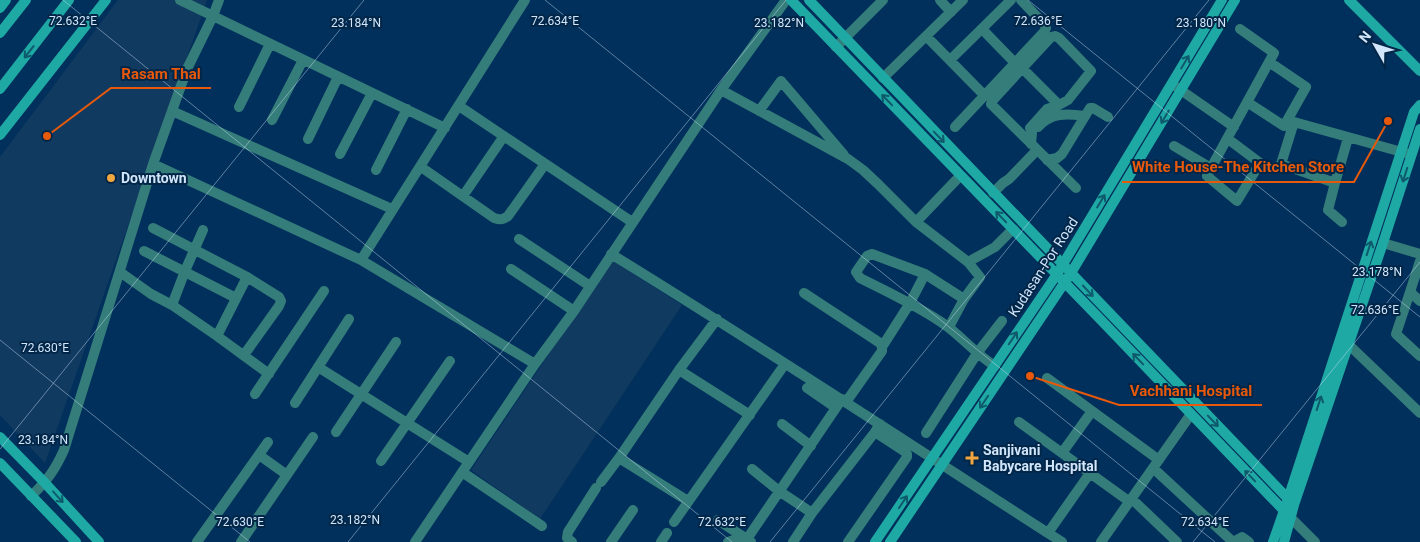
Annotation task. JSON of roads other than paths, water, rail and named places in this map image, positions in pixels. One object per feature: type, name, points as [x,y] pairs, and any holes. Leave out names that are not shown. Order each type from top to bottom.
[{"type":"street","points":[[0,8],[6,0]]},
{"type":"street","points":[[0,33],[26,0]]},
{"type":"street","points":[[0,89],[69,0]]},
{"type":"street","points":[[0,136],[106,0]]},
{"type":"street","points":[[180,0],[445,128]]},
{"type":"street","points":[[31,496],[45,483],[56,468],[64,450],[153,164],[187,68],[213,16],[218,0]]},
{"type":"street","points":[[361,260],[525,0]]},
{"type":"street","points":[[415,542],[535,364],[574,311],[721,90],[786,0]]},
{"type":"street","points":[[791,0],[1315,542]]},
{"type":"street","points":[[809,0],[1291,502]]},
{"type":"street","points":[[836,47],[883,0]]},
{"type":"street","points":[[940,0],[951,12]]},
{"type":"street","points":[[884,78],[963,0]]},
{"type":"street","points":[[950,60],[1011,0]]},
{"type":"street","points":[[1021,0],[1046,28],[991,104],[1033,143],[1047,160],[1076,188]]},
{"type":"street","points":[[1349,0],[1420,71]]},
{"type":"street","points":[[1221,2],[1232,5]]},
{"type":"street","name":"Kudasan-Por Road","points":[[875,542],[1057,274],[1221,2]]},
{"type":"street","name":"Kudasan-Por Road","points":[[890,542],[1065,283],[1232,5]]},
{"type":"street","points":[[982,29],[1059,105]]},
{"type":"street","points":[[1228,139],[1260,163],[1236,201],[1207,176],[1274,53],[1240,29]]},
{"type":"street","points":[[926,36],[984,95]]},
{"type":"street","points":[[954,127],[984,95],[1051,37],[1055,36],[1091,71],[1068,100],[1046,109],[1030,128],[1033,143]]},
{"type":"street","points":[[239,107],[270,44]]},
{"type":"street","points":[[272,120],[303,60]]},
{"type":"street","points":[[1247,102],[1284,126],[1306,87],[1269,62]]},
{"type":"street","points":[[308,139],[338,77]]},
{"type":"street","points":[[759,111],[781,81],[848,159]]},
{"type":"street","points":[[1172,84],[1234,126]]},
{"type":"street","points":[[721,90],[848,159],[863,170],[916,222],[968,262],[980,277],[964,299],[949,327]]},
{"type":"street","points":[[340,154],[372,92]]},
{"type":"street","points":[[1273,542],[1287,515],[1401,151],[1414,112],[1420,105]]},
{"type":"street","points":[[459,106],[632,222]]},
{"type":"street","points":[[1047,160],[1057,158],[1062,154],[1090,108],[1108,117]]},
{"type":"street","points":[[376,170],[407,109]]},
{"type":"street","points":[[172,111],[392,209]]},
{"type":"street","points":[[993,193],[1010,179],[1049,117],[1065,114],[1084,116]]},
{"type":"street","points":[[1335,183],[1281,164],[1294,122],[1411,155]]},
{"type":"street","points":[[1291,502],[1349,345],[1420,129]]},
{"type":"street","points":[[463,196],[504,136]]},
{"type":"street","points":[[1342,222],[1328,210],[1348,138]]},
{"type":"street","points":[[1174,146],[1211,168]]},
{"type":"street","points":[[153,164],[361,260],[535,364]]},
{"type":"street","points":[[420,167],[499,220],[508,216],[545,164]]},
{"type":"street","points":[[916,222],[960,176]]},
{"type":"street","points":[[153,228],[247,277],[279,297],[281,301],[275,313],[244,355]]},
{"type":"street","points":[[968,262],[995,247],[1013,229]]},
{"type":"street","points":[[172,305],[203,230]]},
{"type":"street","points":[[519,239],[590,286]]},
{"type":"street","points":[[1383,243],[1420,254]]},
{"type":"street","points":[[144,251],[236,298]]},
{"type":"street","points":[[611,254],[844,400],[907,454],[907,457],[848,542]]},
{"type":"street","points":[[964,299],[925,274],[872,254],[867,256],[856,272],[860,278],[910,303],[949,327],[984,359],[995,366]]},
{"type":"street","points":[[1420,261],[1396,334],[1420,356]]},
{"type":"street","points":[[511,269],[574,311]]},
{"type":"street","points":[[120,272],[151,294],[172,305],[269,374]]},
{"type":"street","points":[[746,541],[836,408],[882,351],[882,347],[910,303],[925,274]]},
{"type":"street","points":[[217,336],[247,277]]},
{"type":"street","points":[[255,394],[324,291]]},
{"type":"street","points":[[1410,292],[1420,301]]},
{"type":"street","points":[[804,293],[880,343],[882,347]]},
{"type":"street","points":[[294,403],[349,318]]},
{"type":"street","points":[[572,542],[567,538],[568,532],[679,370],[717,319]]},
{"type":"street","points":[[926,434],[978,352],[1002,321]]},
{"type":"street","points":[[336,432],[396,342]]},
{"type":"street","points":[[1349,345],[1420,413]]},
{"type":"street","points":[[381,461],[450,361]]},
{"type":"street","points":[[674,522],[785,364]]},
{"type":"street","points":[[318,367],[468,462]]},
{"type":"street","points":[[679,370],[750,415]]},
{"type":"street","points":[[1047,378],[1156,464],[1233,542],[1242,537],[1249,542]]},
{"type":"street","points":[[807,388],[836,408]]},
{"type":"street","points":[[1062,453],[1092,412]]},
{"type":"street","points":[[1101,542],[1132,501],[1191,414]]},
{"type":"street","points":[[1019,422],[1132,501],[1177,542]]},
{"type":"street","points":[[782,424],[811,446]]},
{"type":"street","points":[[878,428],[942,465],[1062,542]]},
{"type":"street","points":[[793,542],[812,513],[878,428]]},
{"type":"street","points":[[0,436],[99,542]]},
{"type":"street","points":[[241,542],[313,437]]},
{"type":"street","points":[[200,541],[268,442]]},
{"type":"street","points":[[259,455],[287,475]]},
{"type":"street","points":[[619,458],[688,501]]},
{"type":"street","points":[[0,463],[76,542]]},
{"type":"street","points":[[752,469],[779,491],[812,513]]},
{"type":"street","points":[[462,472],[542,526]]},
{"type":"street","points":[[1048,533],[1090,473]]},
{"type":"street","points":[[611,542],[633,510]]},
{"type":"street","points":[[1284,542],[1287,515]]},
{"type":"street","points":[[718,520],[746,541]]},
{"type":"street","points":[[728,542],[734,540],[746,541]]},
{"type":"place","name":"White House-The Kitchen Store","points":[[1388,121]]},
{"type":"place","name":"Rasam Thal","points":[[47,136]]},
{"type":"place","name":"Downtown","points":[[111,178]]},
{"type":"place","name":"Vachhani Hospital","points":[[1030,376]]},
{"type":"place","name":"Sanjivani Babycare Hospital","points":[[972,458]]}]
